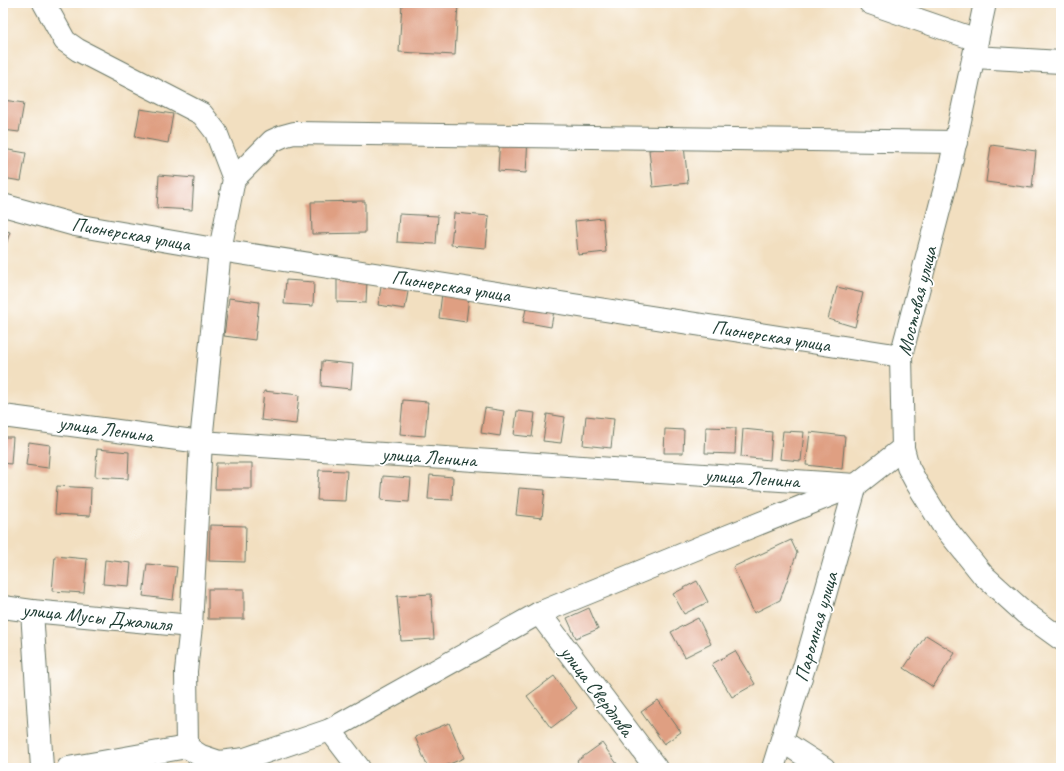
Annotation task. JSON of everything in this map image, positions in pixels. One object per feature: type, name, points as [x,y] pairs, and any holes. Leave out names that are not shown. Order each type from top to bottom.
[{"type":"street","points":[[44,3],[65,40],[78,50],[202,114],[216,132],[234,180],[220,250],[201,442],[191,626],[186,671],[187,747]]},
{"type":"street","points":[[870,3],[975,48],[1061,62]]},
{"type":"street","name":"Мостовая улица","points":[[985,3],[949,172],[901,356],[903,448],[908,467],[916,482],[942,524],[978,570],[1025,613],[1061,640]]},
{"type":"street","points":[[234,180],[272,141],[283,136],[294,134],[956,142]]},
{"type":"street","name":"Пионерская улица","points":[[3,205],[75,225],[220,250],[901,356]]},
{"type":"street","name":"улица Ленина","points":[[3,416],[201,442],[856,485]]},
{"type":"street","points":[[68,768],[187,747],[201,756],[219,762],[245,759],[330,730],[539,613],[856,485],[903,448]]},
{"type":"street","name":"Паромная улица","points":[[773,768],[810,648],[856,485]]},
{"type":"street","name":"улица Мусы Джалиля","points":[[3,607],[191,626]]},
{"type":"street","points":[[32,611],[42,768]]},
{"type":"street","name":"улица Свердлова","points":[[539,613],[656,768]]},
{"type":"street","points":[[330,730],[359,768]]},
{"type":"street","points":[[782,741],[824,768]]},
{"type":"building","points":[[402,3],[458,3],[455,55],[399,52]]},
{"type":"building","points":[[3,100],[24,103],[19,132],[3,130]]},
{"type":"building","points":[[140,109],[173,114],[168,143],[135,137]]},
{"type":"building","points":[[500,136],[528,138],[526,173],[498,171]]},
{"type":"building","points":[[991,145],[1036,151],[1032,188],[986,182]]},
{"type":"building","points":[[684,146],[688,183],[653,187],[649,150]]},
{"type":"building","points":[[3,149],[26,153],[21,181],[3,178]]},
{"type":"building","points":[[159,175],[194,178],[192,210],[157,208]]},
{"type":"building","points":[[365,201],[365,233],[312,234],[311,202]]},
{"type":"building","points":[[454,213],[489,216],[486,248],[451,245]]},
{"type":"building","points":[[399,214],[438,216],[436,244],[397,242]]},
{"type":"building","points":[[603,218],[606,252],[578,255],[575,221]]},
{"type":"building","points":[[3,230],[10,232],[3,254]]},
{"type":"building","points":[[337,279],[367,280],[366,303],[337,302]]},
{"type":"building","points":[[286,280],[314,282],[313,306],[284,304]]},
{"type":"building","points":[[382,281],[409,286],[405,309],[378,305]]},
{"type":"building","points":[[837,287],[863,293],[855,327],[828,319]]},
{"type":"building","points":[[442,293],[469,297],[466,322],[439,318]]},
{"type":"building","points":[[229,298],[259,302],[255,340],[224,336]]},
{"type":"building","points":[[528,300],[555,305],[551,327],[523,322]]},
{"type":"building","points":[[322,361],[353,364],[351,389],[321,386]]},
{"type":"building","points":[[264,391],[299,395],[296,424],[261,420]]},
{"type":"building","points":[[403,400],[428,402],[425,436],[400,434]]},
{"type":"building","points":[[485,408],[504,411],[500,436],[481,433]]},
{"type":"building","points":[[517,411],[535,413],[532,437],[514,435]]},
{"type":"building","points":[[547,414],[565,417],[561,443],[543,441]]},
{"type":"building","points":[[586,416],[614,419],[611,448],[583,445]]},
{"type":"building","points":[[706,427],[736,428],[735,454],[705,453]]},
{"type":"building","points":[[665,429],[684,430],[683,453],[664,453]]},
{"type":"building","points":[[743,429],[772,432],[770,460],[741,457]]},
{"type":"building","points":[[783,431],[804,432],[801,461],[780,459]]},
{"type":"building","points":[[810,432],[845,436],[842,469],[806,465]]},
{"type":"building","points":[[3,437],[13,437],[11,464],[3,463]]},
{"type":"building","points":[[29,442],[50,445],[48,468],[26,465]]},
{"type":"building","points":[[97,449],[129,452],[128,479],[95,477]]},
{"type":"building","points":[[216,463],[252,463],[252,489],[215,489]]},
{"type":"building","points":[[319,470],[347,471],[345,501],[317,500]]},
{"type":"building","points":[[430,475],[453,477],[452,500],[428,499]]},
{"type":"building","points":[[383,476],[411,478],[409,502],[381,500]]},
{"type":"building","points":[[57,486],[91,488],[90,516],[55,514]]},
{"type":"building","points":[[519,488],[545,490],[542,518],[516,515]]},
{"type":"building","points":[[210,525],[246,526],[245,562],[209,561]]},
{"type":"building","points":[[791,540],[797,553],[780,600],[754,613],[733,567]]},
{"type":"building","points":[[55,556],[87,559],[84,593],[52,591]]},
{"type":"building","points":[[105,560],[131,563],[129,586],[103,584]]},
{"type":"building","points":[[147,564],[177,567],[173,600],[143,596]]},
{"type":"building","points":[[697,581],[708,602],[684,614],[673,594]]},
{"type":"building","points":[[208,589],[244,589],[244,619],[208,619]]},
{"type":"building","points":[[431,594],[434,639],[401,641],[397,596]]},
{"type":"building","points":[[589,608],[598,629],[576,638],[567,618]]},
{"type":"building","points":[[698,618],[711,644],[685,657],[671,632]]},
{"type":"building","points":[[926,635],[955,653],[933,687],[904,668]]},
{"type":"building","points":[[735,651],[755,684],[732,697],[712,664]]},
{"type":"building","points":[[554,676],[577,708],[551,728],[527,696]]},
{"type":"building","points":[[658,700],[681,732],[664,744],[641,712]]},
{"type":"building","points":[[449,723],[464,758],[440,768],[428,768],[415,737]]},
{"type":"building","points":[[602,743],[620,768],[582,768],[577,761]]}]
